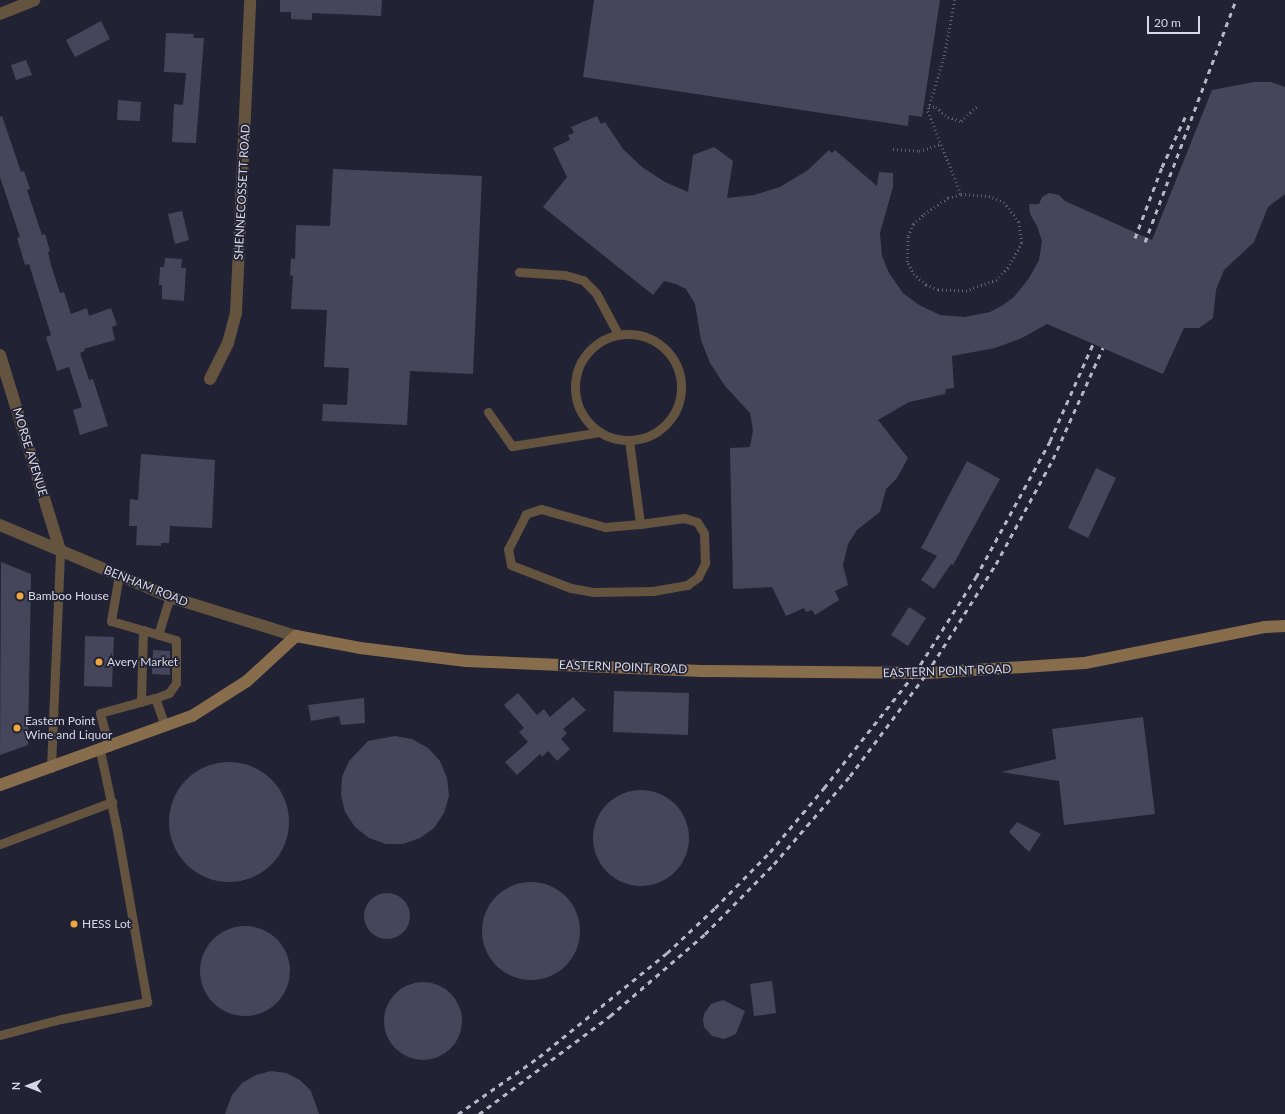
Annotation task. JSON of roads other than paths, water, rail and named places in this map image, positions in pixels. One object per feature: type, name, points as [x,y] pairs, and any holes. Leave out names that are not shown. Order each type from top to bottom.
[{"type":"main road","name":"EASTERN POINT ROAD","points":[[296,636],[360,648],[466,661],[708,671],[927,673],[1085,663],[1265,627],[1285,626]]},
{"type":"main road","points":[[0,785],[105,749],[192,716],[230,693],[265,666],[296,636]]},
{"type":"street","points":[[0,14],[34,0]]},
{"type":"street","name":"SHENNECOSSETT ROAD","points":[[210,379],[228,343],[236,314],[250,0]]},
{"type":"street","name":"MORSE AVENUE","points":[[0,354],[60,550]]},
{"type":"street","name":"BENHAM ROAD","points":[[0,525],[170,596],[296,636]]},
{"type":"lane","points":[[518,272],[566,275],[584,280],[596,293],[618,334]]},
{"type":"lane","points":[[635,333],[651,338],[665,348],[676,362],[681,378],[681,395],[675,412],[665,425],[651,435],[629,440],[616,439],[600,432],[586,420],[578,404],[575,386],[578,368],[587,352],[601,340],[618,334],[635,333]]},
{"type":"lane","points":[[488,412],[512,446],[600,432]]},
{"type":"lane","points":[[629,440],[640,524]]},
{"type":"lane","points":[[541,509],[605,527],[640,524],[684,518],[697,522],[704,533],[704,563],[698,577],[687,585],[653,591],[593,592],[571,588],[510,565],[508,548],[526,514],[541,509]]},
{"type":"lane","points":[[51,768],[60,550]]},
{"type":"lane","points":[[0,1035],[60,1019],[147,1002],[112,802],[100,713],[169,693],[176,683],[176,640],[111,621],[119,575]]},
{"type":"lane","points":[[158,635],[170,596]]},
{"type":"lane","points":[[140,702],[143,630]]},
{"type":"lane","points":[[155,698],[165,726]]},
{"type":"lane","points":[[0,844],[112,802]]},
{"type":"railway","points":[[1145,242],[1236,0]]},
{"type":"railway","points":[[1135,238],[1162,167],[1187,113]]},
{"type":"railway","points":[[458,1114],[539,1057],[667,953],[715,908],[770,852],[824,788],[915,673],[976,577],[1050,441],[1093,344]]},
{"type":"railway","points":[[479,1114],[610,1016],[705,934],[774,864],[850,776],[927,673],[996,564],[1053,459],[1103,348]]},
{"type":"place","name":"Bamboo House","points":[[20,596]]},
{"type":"place","name":"Avery Market","points":[[99,662]]},
{"type":"place","name":"Eastern Point Wine and Liquor","points":[[17,728]]},
{"type":"place","name":"HESS Lot","points":[[74,924]]}]
